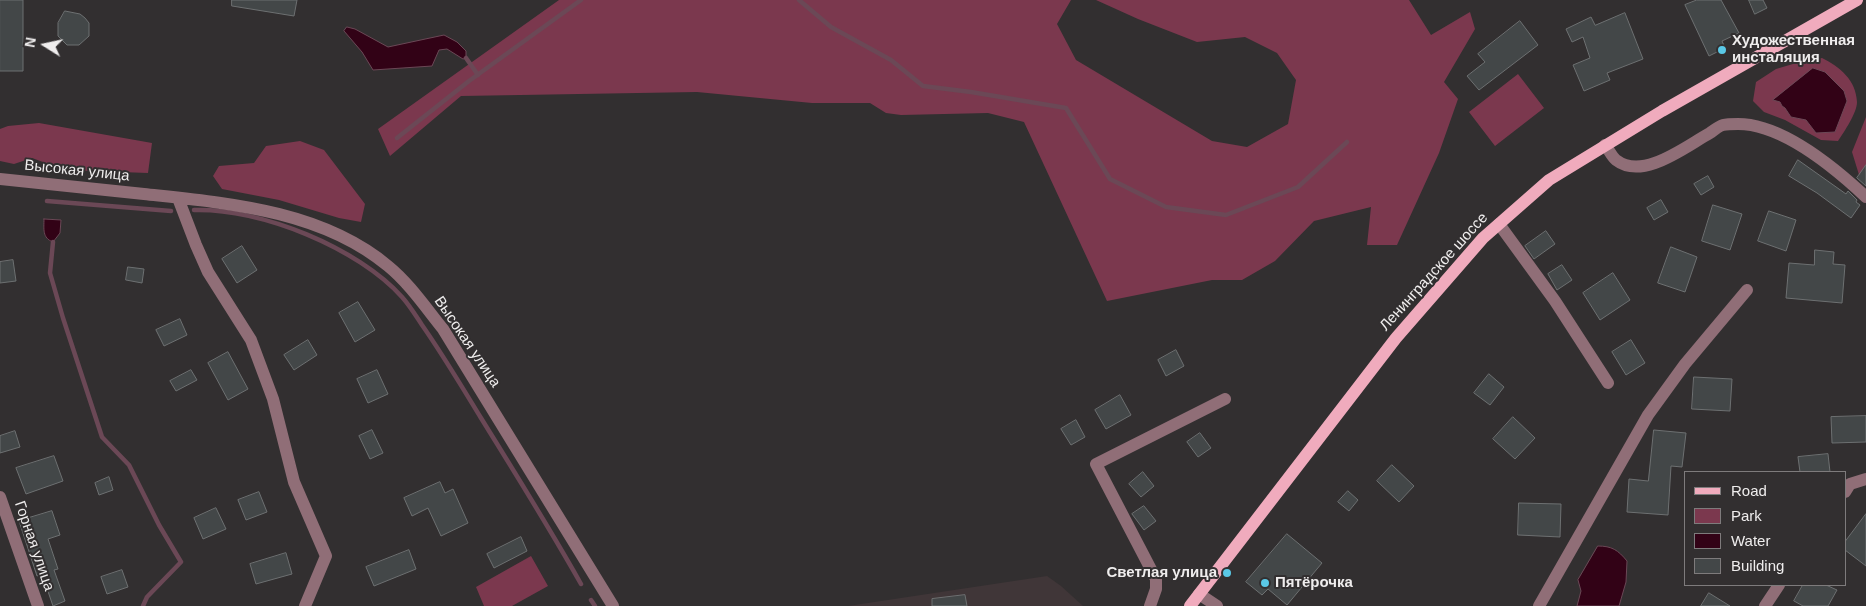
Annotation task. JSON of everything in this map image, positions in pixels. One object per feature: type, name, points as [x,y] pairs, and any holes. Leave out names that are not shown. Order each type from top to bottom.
[{"type":"main road","name":"Ленинградское шоссе","points":[[1190,606],[1396,338],[1482,238],[1550,180],[1605,145],[1857,0]]},
{"type":"street","points":[[1605,145],[1615,160],[1626,166],[1639,168],[1653,165],[1723,125],[1740,124],[1759,127],[1808,149],[1866,196]]},
{"type":"street","name":"Высокая улица","points":[[0,179],[245,207],[288,216],[326,229],[361,247],[388,266],[414,293],[443,329],[613,606]]},
{"type":"street","points":[[178,198],[208,272],[251,340],[273,399],[294,482],[326,556],[305,606]]},
{"type":"street","points":[[1499,224],[1555,300],[1608,383]]},
{"type":"street","points":[[1539,606],[1648,415],[1685,364],[1747,290]]},
{"type":"street","points":[[1150,606],[1156,589],[1156,579],[1096,464],[1225,399]]},
{"type":"street","points":[[1846,490],[1850,484],[1866,479]]},
{"type":"street","name":"Горная улица","points":[[0,497],[38,606]]},
{"type":"street","points":[[1765,606],[1778,586]]},
{"type":"street","points":[[1199,594],[1217,606]]},
{"type":"shaded area","points":[[1047,576],[1083,606],[848,606]]},
{"type":"green space","points":[[559,0],[1071,0],[1057,24],[1076,60],[1212,141],[1247,147],[1288,124],[1296,80],[1277,53],[1245,37],[1197,42],[1096,0],[1409,0],[1431,35],[1470,12],[1475,29],[1444,82],[1458,99],[1439,153],[1397,245],[1367,245],[1371,207],[1314,221],[1275,261],[1242,280],[1212,280],[1107,301],[1024,122],[988,113],[901,115],[886,113],[870,103],[812,103],[697,92],[461,96],[390,156],[378,129]]},
{"type":"green space","points":[[1822,58],[1846,75],[1856,94],[1855,111],[1838,141],[1821,140],[1785,120],[1764,112],[1753,101],[1756,82],[1776,69],[1803,61]]},
{"type":"green space","points":[[1518,74],[1544,108],[1495,146],[1469,112]]},
{"type":"green space","points":[[1866,117],[1866,184],[1860,178],[1852,152]]},
{"type":"green space","points":[[39,123],[152,143],[148,173],[65,170],[32,158],[14,164],[0,161],[0,129],[8,126]]},
{"type":"green space","points":[[300,141],[324,150],[365,204],[361,222],[339,218],[279,200],[222,189],[213,176],[219,166],[254,163],[266,146]]},
{"type":"green space","points":[[531,556],[548,586],[512,606],[484,606],[476,587]]},
{"type":"water","points":[[347,27],[355,29],[388,47],[444,35],[457,42],[466,51],[466,58],[463,59],[447,49],[439,50],[432,66],[373,70],[362,52],[344,31]]},
{"type":"water","points":[[1813,68],[1825,72],[1844,91],[1847,101],[1835,132],[1816,133],[1806,120],[1791,117],[1780,102],[1773,100]]},
{"type":"water","points":[[44,219],[61,220],[60,233],[53,242],[45,236]]},
{"type":"water","points":[[1598,546],[1614,549],[1627,561],[1626,582],[1619,606],[1577,606],[1581,591],[1578,580]]},
{"type":"building","points":[[0,0],[23,0],[23,71],[0,71]]},
{"type":"building","points":[[232,0],[297,0],[294,16],[232,6]]},
{"type":"building","points":[[1697,0],[1721,0],[1739,33],[1722,41],[1725,48],[1709,56],[1685,5]]},
{"type":"building","points":[[1749,0],[1763,0],[1767,8],[1755,14]]},
{"type":"building","points":[[65,11],[80,14],[89,23],[89,36],[79,45],[67,45],[58,36],[58,23]]},
{"type":"building","points":[[1625,13],[1643,59],[1607,73],[1610,80],[1584,91],[1573,65],[1590,58],[1583,37],[1572,42],[1566,29],[1591,17],[1595,25]]},
{"type":"building","points":[[1520,21],[1538,45],[1479,90],[1467,76],[1485,62],[1478,54]]},
{"type":"building","points":[[1798,160],[1846,194],[1848,191],[1857,200],[1856,202],[1860,205],[1851,218],[1817,193],[1789,176]]},
{"type":"building","points":[[1866,165],[1866,186],[1857,178]]},
{"type":"building","points":[[1708,176],[1714,187],[1701,195],[1694,184]]},
{"type":"building","points":[[1661,200],[1668,212],[1654,220],[1647,208]]},
{"type":"building","points":[[1713,205],[1742,214],[1730,250],[1702,241]]},
{"type":"building","points":[[1769,211],[1796,220],[1786,251],[1758,241]]},
{"type":"building","points":[[1546,231],[1555,244],[1534,259],[1525,246]]},
{"type":"building","points":[[242,246],[257,270],[237,283],[222,259]]},
{"type":"building","points":[[1671,247],[1697,257],[1685,292],[1658,283]]},
{"type":"building","points":[[1815,250],[1834,252],[1833,264],[1845,265],[1842,303],[1786,298],[1789,263],[1814,265]]},
{"type":"building","points":[[13,260],[16,281],[0,283],[0,262]]},
{"type":"building","points":[[1562,265],[1572,280],[1557,290],[1548,274]]},
{"type":"building","points":[[128,267],[144,269],[142,283],[126,280]]},
{"type":"building","points":[[1613,273],[1630,300],[1600,320],[1583,293]]},
{"type":"building","points":[[358,302],[375,330],[355,342],[339,313]]},
{"type":"building","points":[[180,319],[187,335],[164,346],[156,330]]},
{"type":"building","points":[[308,340],[317,355],[294,370],[284,355]]},
{"type":"building","points":[[1631,340],[1645,363],[1626,375],[1612,352]]},
{"type":"building","points":[[1176,350],[1184,366],[1166,376],[1158,360]]},
{"type":"building","points":[[228,352],[248,389],[228,400],[208,363]]},
{"type":"building","points":[[191,370],[197,380],[176,391],[170,381]]},
{"type":"building","points":[[377,370],[388,394],[368,403],[357,379]]},
{"type":"building","points":[[1489,374],[1504,387],[1490,405],[1474,393]]},
{"type":"building","points":[[1694,377],[1732,379],[1730,411],[1692,409]]},
{"type":"building","points":[[1120,395],[1131,415],[1106,429],[1095,410]]},
{"type":"building","points":[[1866,416],[1866,442],[1832,443],[1831,417]]},
{"type":"building","points":[[1513,417],[1535,438],[1515,459],[1493,439]]},
{"type":"building","points":[[1076,420],[1085,437],[1071,445],[1061,429]]},
{"type":"building","points":[[372,430],[383,453],[370,459],[359,436]]},
{"type":"building","points":[[1654,430],[1686,433],[1682,467],[1671,466],[1668,515],[1627,512],[1629,479],[1648,481]]},
{"type":"building","points":[[15,431],[20,447],[0,453],[0,436]]},
{"type":"building","points":[[1200,433],[1211,448],[1198,457],[1187,442]]},
{"type":"building","points":[[1828,454],[1830,471],[1800,471],[1798,457]]},
{"type":"building","points":[[54,456],[63,481],[26,494],[16,468]]},
{"type":"building","points":[[1392,465],[1414,486],[1399,502],[1377,481]]},
{"type":"building","points":[[1143,472],[1154,486],[1141,497],[1129,484]]},
{"type":"building","points":[[109,477],[113,490],[99,495],[95,483]]},
{"type":"building","points":[[440,482],[445,493],[453,489],[468,523],[441,536],[428,508],[412,516],[404,498]]},
{"type":"building","points":[[1348,491],[1358,500],[1349,511],[1338,502]]},
{"type":"building","points":[[259,492],[267,512],[246,520],[238,500]]},
{"type":"building","points":[[1519,503],[1561,504],[1560,537],[1518,535]]},
{"type":"building","points":[[1144,506],[1156,521],[1144,530],[1132,514]]},
{"type":"building","points":[[216,508],[226,529],[203,539],[194,518]]},
{"type":"building","points":[[52,511],[60,535],[48,539],[58,569],[54,570],[65,601],[53,606],[42,574],[37,576],[19,521]]},
{"type":"building","points":[[1866,514],[1866,566],[1846,551],[1846,541]]},
{"type":"building","points":[[1287,534],[1322,563],[1287,605],[1268,589],[1262,595],[1246,582]]},
{"type":"building","points":[[521,537],[527,551],[494,568],[487,554]]},
{"type":"building","points":[[409,550],[416,569],[374,586],[366,567]]},
{"type":"building","points":[[286,553],[292,574],[256,584],[250,564]]},
{"type":"building","points":[[122,570],[128,587],[107,594],[101,577]]},
{"type":"building","points":[[1802,586],[1828,586],[1837,590],[1828,606],[1803,606],[1794,601]]},
{"type":"building","points":[[1709,593],[1730,606],[1701,606]]},
{"type":"building","points":[[965,595],[967,606],[932,606],[932,599]]},
{"type":"waterway","points":[[397,138],[469,81],[581,0]]},
{"type":"waterway","points":[[799,0],[831,27],[891,60],[923,86],[1066,108],[1110,179],[1166,207],[1226,215],[1298,187],[1347,142]]},
{"type":"waterway","points":[[466,58],[478,75]]},
{"type":"waterway","points":[[47,201],[171,211]]},
{"type":"waterway","points":[[194,210],[220,211],[249,216],[307,234],[335,247],[360,262],[383,279],[402,297],[452,371],[581,584]]},
{"type":"waterway","points":[[53,242],[50,273],[102,437],[129,465],[159,525],[181,562],[147,597],[143,606]]},
{"type":"waterway","points":[[591,600],[595,606]]},
{"type":"place","name":"Художественная инсталяция","points":[[1722,50]]},
{"type":"place","name":"Светлая улица","points":[[1227,573]]},
{"type":"place","name":"Пятёрочка","points":[[1265,583]]}]
